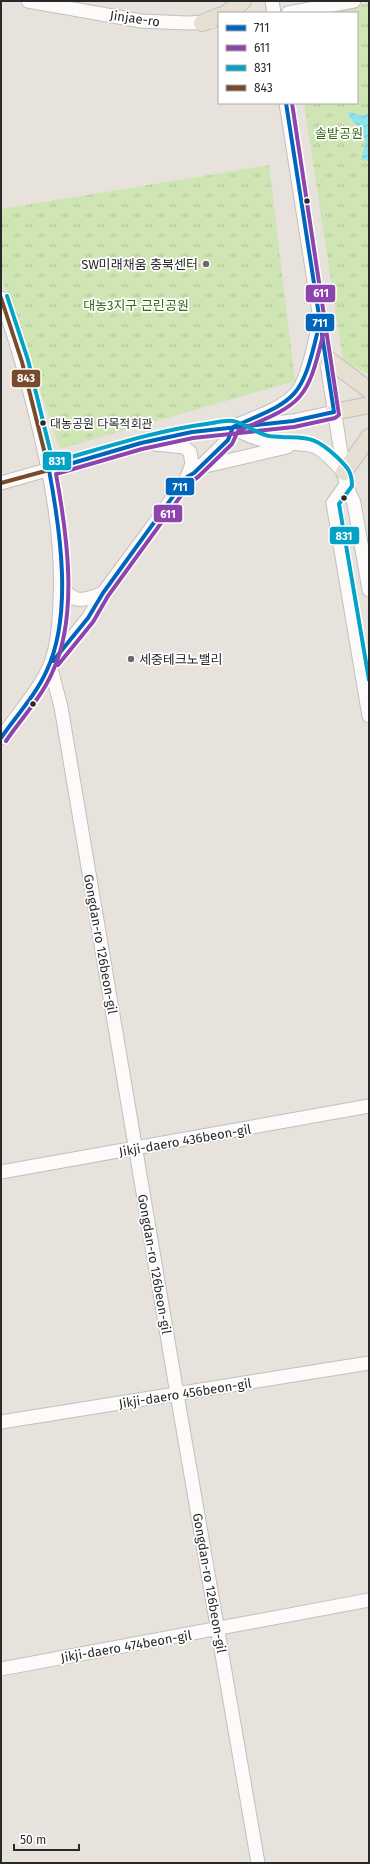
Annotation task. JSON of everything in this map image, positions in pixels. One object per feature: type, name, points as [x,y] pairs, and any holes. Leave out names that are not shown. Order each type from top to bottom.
[{"type":"main road","points":[[228,12],[239,5],[242,1]]},
{"type":"main road","points":[[202,23],[218,16]]},
{"type":"main road","points":[[202,23],[218,29]]},
{"type":"main road","points":[[325,357],[369,390]]},
{"type":"main road","points":[[334,412],[369,405]]},
{"type":"main road","points":[[345,479],[369,437]]},
{"type":"street","name":"Jinjae-ro","points":[[28,1],[141,21],[218,22]]},
{"type":"street","points":[[272,1],[274,12]]},
{"type":"street","points":[[294,12],[354,1]]},
{"type":"street","points":[[286,104],[345,479],[354,503],[369,590]]},
{"type":"street","points":[[1,298],[12,327],[29,385],[49,470],[60,549],[59,628],[50,665]]},
{"type":"street","points":[[187,477],[201,467],[228,440],[232,427],[281,405],[298,391],[303,383],[319,320]]},
{"type":"street","points":[[1,483],[141,443],[192,432],[293,421],[334,412]]},
{"type":"street","points":[[232,427],[249,436],[267,442],[314,446],[321,450],[345,479]]},
{"type":"street","points":[[1,738],[50,665],[88,618],[103,593],[187,477],[192,464],[190,452],[184,447],[141,443]]},
{"type":"street","points":[[201,467],[302,444]]},
{"type":"street","points":[[345,479],[333,503],[369,716]]},
{"type":"street","points":[[60,580],[70,597],[80,600],[92,598],[103,593]]},
{"type":"street","name":"Gongdan-ro 126beon-gil","points":[[50,665],[61,707],[258,1863]]},
{"type":"street","name":"Jikji-daero 436beon-gil","points":[[1,1172],[369,1106]]},
{"type":"street","name":"Jikji-daero 456beon-gil","points":[[1,1422],[369,1363]]},
{"type":"street","name":"Jikji-daero 474beon-gil","points":[[1,1669],[369,1600]]},
{"type":"green space","name":"솔밭공원","points":[[369,3],[369,375],[343,360],[304,104],[358,104],[358,12],[325,12]]},
{"type":"green space","name":"대농3지구 근린공원","points":[[269,165],[295,381],[60,449],[1,276],[1,209]]},
{"type":"water","points":[[350,112],[363,116],[369,112],[369,161],[361,159],[365,148],[365,140],[359,131],[361,128],[352,121],[348,114]]},
{"type":"transit line","name":"711","points":[[1,738],[32,697],[47,670],[55,648],[60,623],[62,571],[57,518],[49,470],[141,443],[192,432],[293,421],[334,412],[286,104]]},
{"type":"transit line","name":"611","points":[[6,741],[37,700],[52,673],[60,651],[66,626],[68,601],[67,548],[56,474],[142,449],[193,438],[294,427],[335,418],[339,415],[292,104]]},
{"type":"transit line","name":"831","points":[[7,296],[28,360],[53,462],[129,440],[167,431],[230,421],[241,423],[264,435],[306,438],[313,440],[328,449],[349,470],[352,486],[339,504],[369,680]]},
{"type":"transit line","name":"843","points":[[1,298],[22,362],[49,470],[1,483]]},
{"type":"transit line","name":"711","points":[[53,661],[88,618],[103,593],[187,477],[194,473],[228,440],[233,427],[270,411],[292,396],[306,373],[317,334]]},
{"type":"transit line","name":"611","points":[[58,665],[93,622],[108,596],[191,482],[232,444],[238,431],[275,414],[288,407],[298,399],[312,375],[323,335]]},
{"type":"place","name":"SW미래채움 충북센터","points":[[206,264]]},
{"type":"place","name":"대농공원 다목적회관","points":[[43,423]]},
{"type":"place","name":"세중테크노밸리","points":[[131,659]]}]
